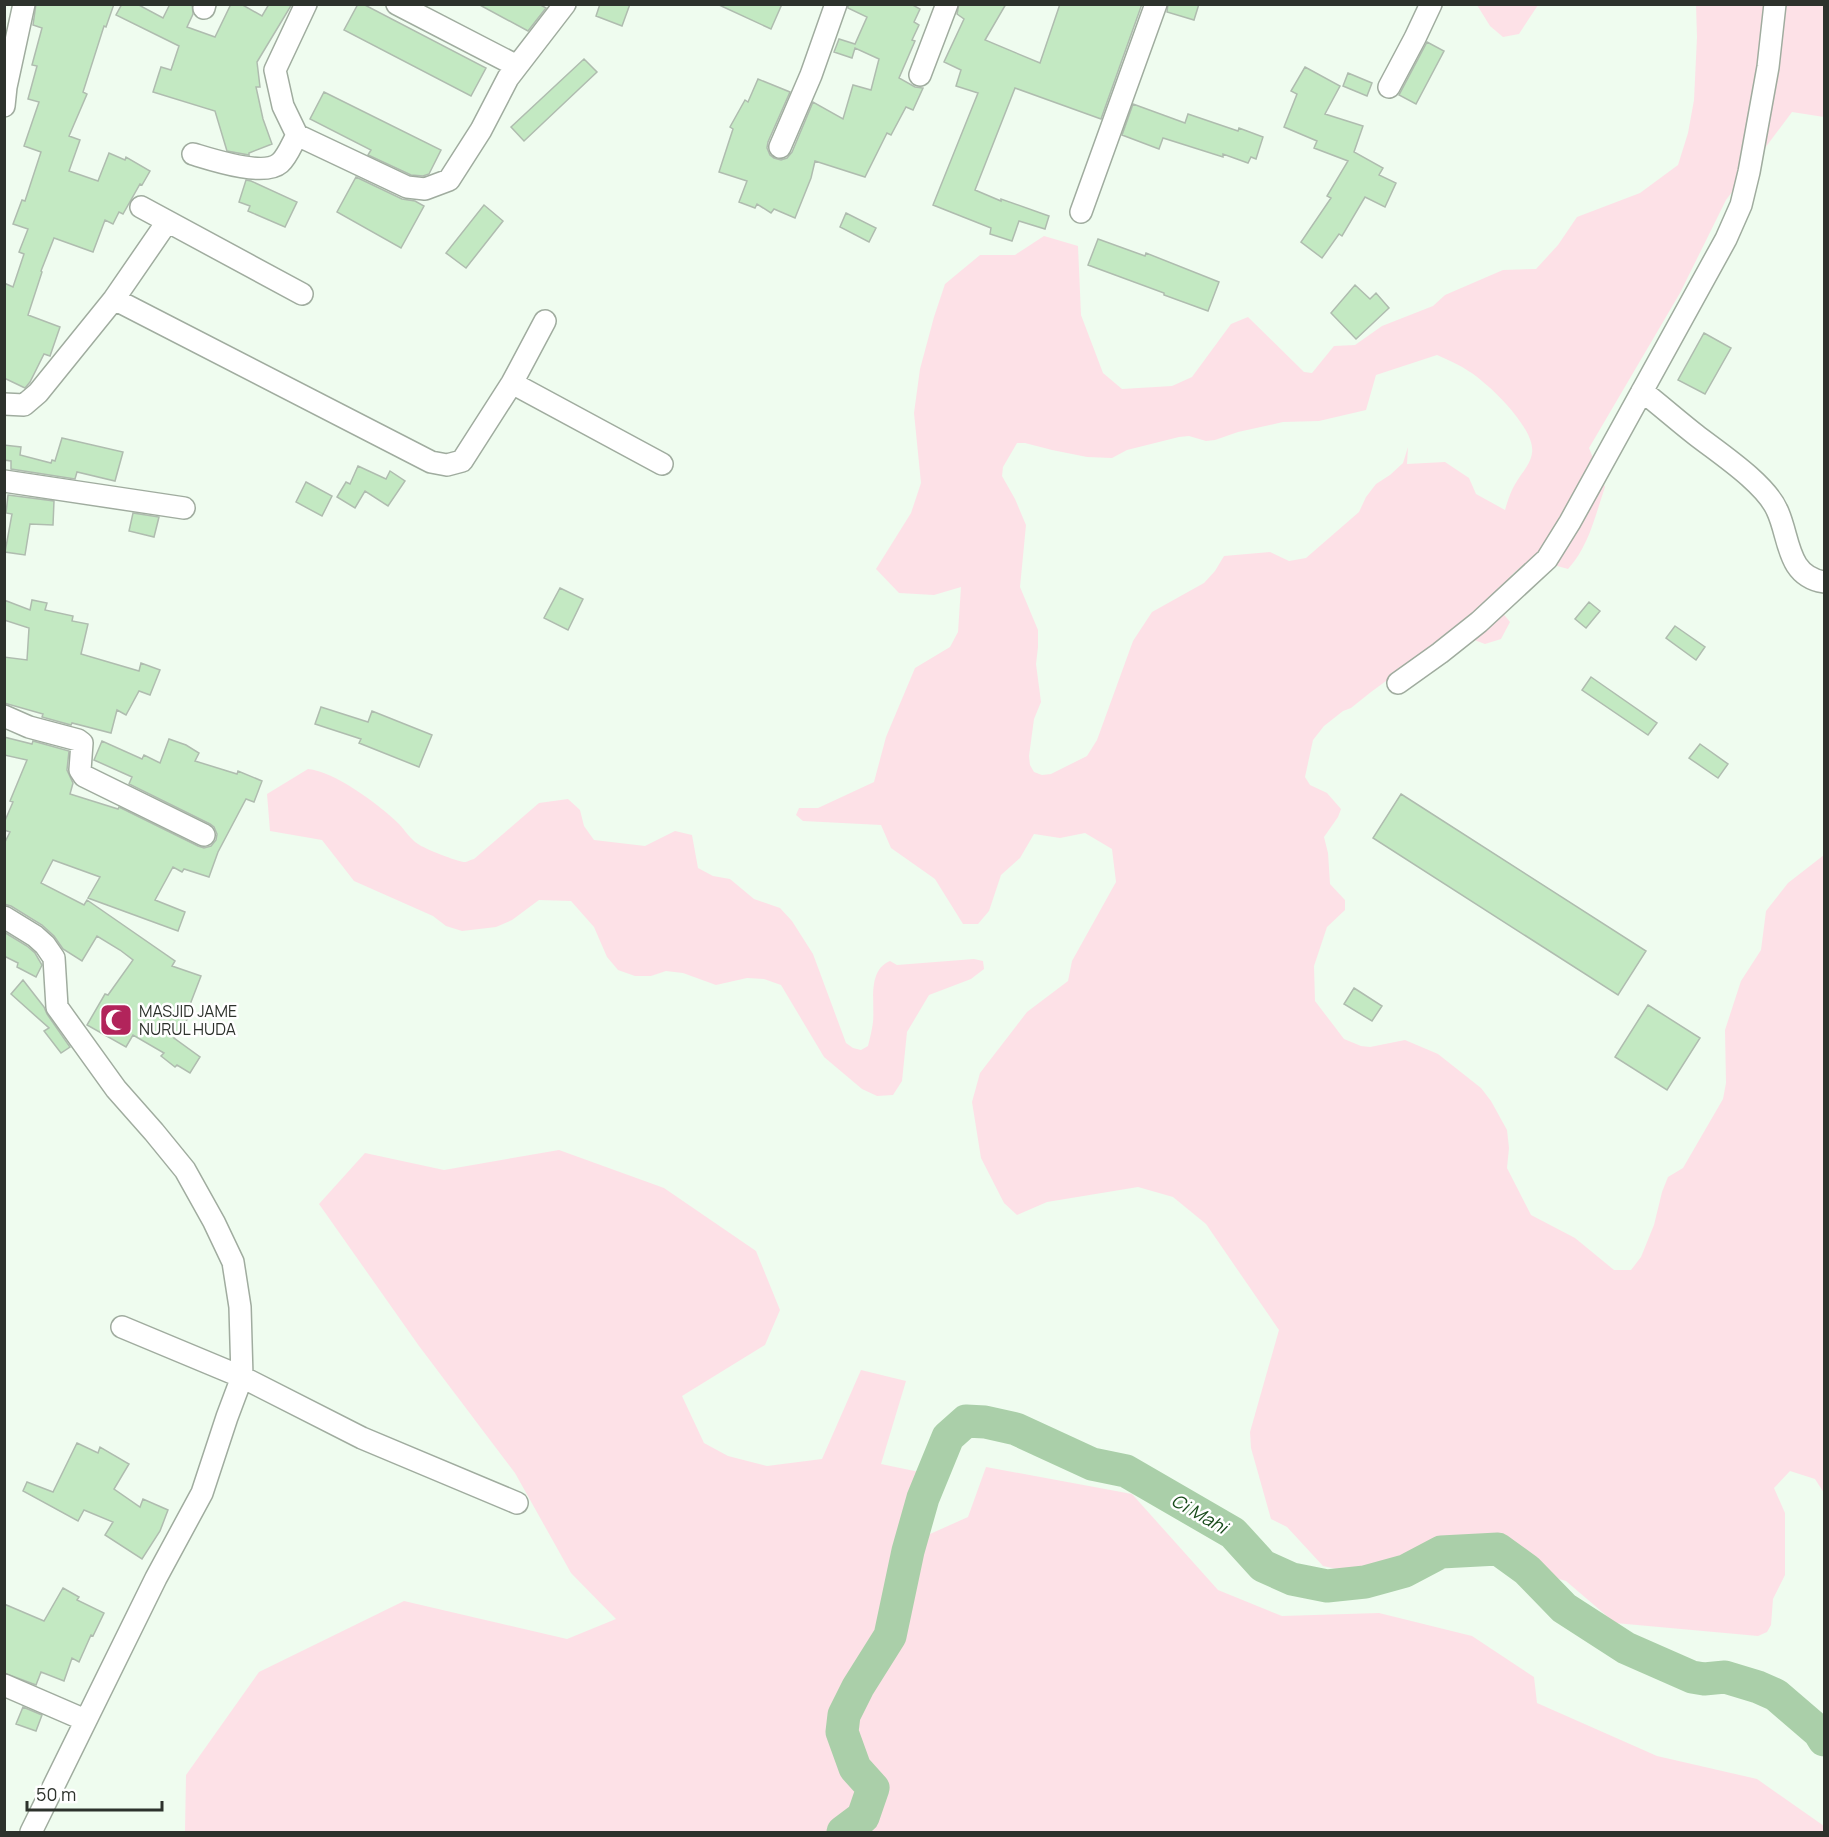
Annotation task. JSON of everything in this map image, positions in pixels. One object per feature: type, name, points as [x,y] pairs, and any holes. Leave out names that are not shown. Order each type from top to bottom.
[{"type":"street","points":[[4,106],[24,4]]},
{"type":"street","points":[[306,4],[274,70],[283,106],[297,135],[407,187],[425,189],[449,180],[481,130],[508,78],[565,4]]},
{"type":"street","points":[[397,4],[517,66]]},
{"type":"street","points":[[780,147],[811,75],[836,4]]},
{"type":"street","points":[[920,75],[947,4]]},
{"type":"street","points":[[1081,212],[1156,4]]},
{"type":"street","points":[[1389,87],[1431,4]]},
{"type":"street","points":[[1398,683],[1479,622],[1547,559],[1570,522],[1726,239],[1741,205],[1768,67],[1775,4]]},
{"type":"street","points":[[194,154],[225,164],[270,169],[282,162],[297,135]]},
{"type":"street","points":[[141,207],[302,294]]},
{"type":"street","points":[[4,404],[24,405],[38,393],[114,299],[167,222]]},
{"type":"street","points":[[114,299],[431,462],[447,465],[462,461],[512,383],[544,321]]},
{"type":"street","points":[[512,383],[662,464]]},
{"type":"street","points":[[1642,391],[1760,487],[1777,509],[1795,561],[1811,579],[1824,582]]},
{"type":"street","points":[[4,481],[184,508]]},
{"type":"street","points":[[4,716],[29,727],[78,740],[82,743],[80,770],[84,776],[204,835]]},
{"type":"street","points":[[4,917],[45,945],[54,958],[57,1007],[116,1089],[185,1170],[233,1262],[240,1307],[242,1377],[202,1493],[156,1578],[31,1833]]},
{"type":"street","points":[[122,1327],[242,1377],[362,1438],[517,1503]]},
{"type":"street","points":[[4,1685],[85,1720]]},
{"type":"shaded area","points":[[1477,5],[1538,5],[1519,34],[1503,37],[1490,26]]},
{"type":"shaded area","points":[[1696,5],[1824,5],[1824,117],[1792,112],[1726,200],[1680,293],[1589,448],[1605,487],[1591,530],[1581,551],[1568,569],[1532,559],[1520,568],[1508,580],[1500,594],[1501,610],[1510,622],[1501,639],[1485,644],[1453,632],[1324,726],[1313,740],[1305,777],[1310,785],[1327,793],[1341,809],[1324,837],[1328,853],[1330,884],[1345,900],[1345,910],[1327,927],[1314,966],[1315,1001],[1344,1039],[1370,1047],[1405,1040],[1438,1054],[1481,1088],[1507,1130],[1509,1148],[1507,1168],[1531,1215],[1575,1238],[1614,1270],[1631,1270],[1641,1257],[1654,1225],[1668,1177],[1683,1168],[1723,1099],[1726,1083],[1725,1030],[1741,981],[1761,950],[1766,911],[1788,883],[1824,855],[1824,1493],[1815,1479],[1790,1471],[1774,1488],[1785,1513],[1785,1575],[1773,1599],[1771,1625],[1767,1632],[1758,1636],[1615,1623],[1566,1581],[1528,1570],[1494,1565],[1441,1545],[1359,1574],[1323,1566],[1287,1527],[1271,1519],[1251,1448],[1250,1432],[1279,1330],[1206,1224],[1173,1197],[1138,1187],[1047,1202],[1017,1215],[1004,1203],[981,1158],[972,1102],[980,1073],[1027,1012],[1068,981],[1072,961],[1116,882],[1112,849],[1085,833],[1060,838],[1034,834],[1020,858],[1001,875],[989,911],[978,924],[963,924],[935,879],[891,848],[881,825],[803,821],[796,815],[799,808],[818,808],[874,782],[886,737],[915,668],[950,647],[958,632],[961,587],[934,595],[899,593],[876,569],[911,513],[921,483],[914,413],[920,369],[945,284],[980,255],[1015,255],[1044,236],[1078,246],[1081,315],[1103,373],[1122,389],[1172,386],[1192,377],[1231,324],[1248,317],[1304,372],[1312,373],[1334,346],[1355,345],[1382,326],[1433,306],[1445,295],[1503,270],[1536,269],[1558,245],[1577,217],[1640,193],[1678,165],[1688,133],[1694,100]],"holes":[[[1437,355],[1466,369],[1488,386],[1510,408],[1527,432],[1531,443],[1531,457],[1513,488],[1505,510],[1476,494],[1469,478],[1445,462],[1407,464],[1408,447],[1403,463],[1376,484],[1366,497],[1359,512],[1306,558],[1289,561],[1270,552],[1224,556],[1204,583],[1152,612],[1133,641],[1097,740],[1087,756],[1051,774],[1042,775],[1034,772],[1029,756],[1034,719],[1041,702],[1036,664],[1038,630],[1020,587],[1026,525],[1002,476],[1003,467],[1017,443],[1087,457],[1112,458],[1127,450],[1179,437],[1189,436],[1206,441],[1215,440],[1238,432],[1283,422],[1319,421],[1366,410],[1376,375]]]},
{"type":"shaded area","points":[[308,769],[331,776],[356,790],[391,816],[412,840],[421,846],[462,862],[474,859],[539,803],[568,799],[580,810],[584,826],[594,840],[645,846],[675,831],[692,835],[698,868],[713,876],[730,879],[754,899],[780,908],[792,921],[813,954],[846,1043],[853,1048],[861,1050],[868,1046],[873,1022],[875,979],[883,966],[890,961],[897,965],[974,959],[983,961],[984,969],[971,979],[929,995],[907,1032],[902,1081],[893,1095],[877,1096],[862,1089],[824,1057],[781,985],[764,979],[747,978],[716,985],[683,973],[666,971],[651,976],[635,976],[618,970],[607,957],[594,927],[571,901],[539,900],[512,920],[496,927],[462,931],[446,926],[433,916],[354,881],[322,840],[270,831],[267,794]]},
{"type":"shaded area","points":[[559,1150],[664,1188],[756,1251],[780,1310],[765,1345],[682,1396],[704,1443],[728,1456],[767,1466],[822,1459],[861,1370],[906,1381],[881,1464],[924,1473],[930,1534],[968,1517],[986,1467],[1132,1494],[1218,1590],[1282,1616],[1379,1613],[1472,1636],[1534,1677],[1537,1703],[1657,1756],[1757,1779],[1824,1826],[1824,1832],[185,1832],[186,1775],[259,1672],[404,1601],[567,1639],[616,1619],[571,1573],[515,1473],[419,1346],[319,1204],[365,1153],[444,1170]]},
{"type":"building","points":[[36,4],[114,4],[106,27],[104,26],[83,92],[87,94],[69,136],[80,140],[69,171],[98,181],[109,153],[125,160],[126,157],[150,171],[123,214],[119,212],[113,224],[105,220],[93,252],[54,238],[28,315],[60,327],[50,356],[44,354],[25,388],[4,378],[4,283],[13,287],[24,254],[19,252],[28,229],[13,224],[22,200],[25,201],[41,152],[24,146],[39,102],[28,99],[37,66],[32,65],[42,28],[33,25]]},
{"type":"building","points":[[122,4],[137,4],[163,18],[170,4],[192,4],[193,14],[187,27],[215,37],[231,4],[241,4],[262,16],[269,4],[292,4],[257,62],[260,87],[256,87],[263,119],[272,144],[249,153],[249,155],[227,151],[215,111],[153,92],[161,67],[171,70],[179,46],[116,15]]},
{"type":"building","points":[[358,4],[363,4],[486,68],[471,96],[344,30]]},
{"type":"building","points":[[478,4],[539,4],[546,8],[528,31]]},
{"type":"building","points":[[600,4],[630,4],[622,26],[596,16]]},
{"type":"building","points":[[717,4],[782,4],[771,29]]},
{"type":"building","points":[[848,4],[911,4],[920,9],[914,22],[919,25],[912,40],[915,41],[899,78],[915,87],[923,88],[913,110],[906,107],[891,135],[887,133],[865,177],[815,161],[811,178],[795,218],[774,209],[771,213],[757,204],[755,208],[739,202],[747,181],[719,172],[733,129],[730,127],[745,100],[748,102],[758,79],[790,92],[767,148],[770,155],[781,160],[787,158],[792,152],[813,102],[843,119],[853,85],[871,90],[879,59],[855,48],[852,58],[834,52],[839,39],[855,44],[867,17],[848,8]]},
{"type":"building","points":[[959,4],[1006,4],[985,40],[1040,63],[1060,4],[1142,4],[1101,119],[1015,88],[975,190],[1049,216],[1045,229],[1019,221],[1012,241],[990,234],[991,228],[933,205],[978,93],[956,86],[961,70],[944,62],[964,19],[957,14]]},
{"type":"building","points":[[1168,4],[1199,4],[1194,20],[1167,12]]},
{"type":"building","points":[[1427,42],[1444,51],[1416,104],[1399,95]]},
{"type":"building","points":[[584,59],[597,72],[524,141],[511,127]]},
{"type":"building","points":[[1305,67],[1340,86],[1325,114],[1363,126],[1354,152],[1383,168],[1379,175],[1396,183],[1385,207],[1365,197],[1342,236],[1339,234],[1322,258],[1301,242],[1331,198],[1327,196],[1348,161],[1314,148],[1317,141],[1284,127],[1297,94],[1291,91]]},
{"type":"building","points":[[1348,73],[1372,83],[1367,96],[1343,86]]},
{"type":"building","points":[[324,92],[441,150],[429,174],[411,175],[368,155],[371,150],[310,119]]},
{"type":"building","points":[[1133,104],[1185,123],[1188,114],[1263,137],[1256,159],[1251,157],[1248,163],[1163,138],[1159,149],[1122,135]]},
{"type":"building","points":[[356,177],[402,199],[415,201],[424,206],[401,248],[337,212]]},
{"type":"building","points":[[246,180],[297,202],[285,227],[248,211],[250,206],[239,202]]},
{"type":"building","points":[[484,205],[503,221],[466,268],[446,253]]},
{"type":"building","points":[[846,213],[876,228],[869,242],[840,227]]},
{"type":"building","points":[[1098,239],[1145,256],[1146,253],[1219,282],[1208,311],[1088,265]]},
{"type":"building","points":[[1355,285],[1370,299],[1376,293],[1389,308],[1356,339],[1331,313]]},
{"type":"building","points":[[1704,333],[1731,348],[1705,394],[1678,380]]},
{"type":"building","points":[[62,438],[123,452],[115,481],[77,472],[75,479],[11,469],[11,461],[4,460],[4,445],[21,447],[20,455],[51,463],[52,460],[55,461]]},
{"type":"building","points":[[358,466],[386,479],[390,471],[405,481],[388,506],[365,491],[355,508],[337,497],[346,482],[350,484]]},
{"type":"building","points":[[306,482],[332,496],[322,516],[296,502]]},
{"type":"building","points":[[8,495],[54,501],[53,525],[30,524],[25,555],[5,552],[12,514],[6,513]]},
{"type":"building","points":[[133,513],[159,517],[154,537],[129,531]]},
{"type":"building","points":[[560,588],[583,599],[568,630],[544,618]]},
{"type":"building","points":[[4,600],[30,610],[32,600],[47,603],[45,610],[73,616],[72,621],[88,624],[81,654],[139,671],[141,663],[160,670],[150,695],[139,691],[126,715],[117,710],[111,733],[42,717],[43,714],[4,703],[4,657],[27,660],[29,628],[4,620]]},
{"type":"building","points":[[1589,602],[1600,611],[1586,628],[1575,619]]},
{"type":"building","points":[[1675,626],[1705,647],[1696,660],[1666,638]]},
{"type":"building","points":[[1591,677],[1657,723],[1648,735],[1582,690]]},
{"type":"building","points":[[321,707],[368,722],[372,711],[432,735],[419,767],[359,743],[361,739],[315,724]]},
{"type":"building","points":[[4,737],[32,744],[33,741],[69,751],[67,770],[73,783],[70,794],[118,809],[119,807],[204,848],[211,846],[216,840],[217,834],[214,827],[129,784],[132,777],[94,760],[102,741],[142,759],[144,755],[160,763],[169,739],[199,753],[195,761],[237,774],[238,771],[262,781],[254,802],[246,799],[218,852],[209,877],[184,869],[182,872],[173,867],[155,900],[185,912],[178,931],[88,898],[100,877],[53,860],[41,883],[84,905],[87,900],[175,961],[172,966],[201,976],[186,1015],[189,1017],[174,1038],[200,1057],[190,1073],[177,1065],[175,1067],[161,1056],[164,1053],[133,1035],[126,1047],[87,1025],[105,994],[108,995],[133,960],[97,936],[82,961],[63,949],[42,925],[4,904],[4,844],[10,832],[4,830],[4,823],[13,802],[10,801],[27,760],[4,755]]},
{"type":"building","points":[[1700,744],[1728,764],[1718,778],[1689,758]]},
{"type":"building","points":[[1401,794],[1646,951],[1618,995],[1373,838]]},
{"type":"building","points":[[4,932],[35,953],[42,965],[36,977],[17,967],[18,963],[4,956]]},
{"type":"building","points":[[23,980],[70,1047],[61,1053],[44,1031],[49,1028],[11,994]]},
{"type":"building","points":[[1354,988],[1382,1006],[1372,1021],[1344,1004]]},
{"type":"building","points":[[1648,1005],[1700,1038],[1667,1090],[1615,1057]]},
{"type":"building","points":[[77,1443],[98,1453],[100,1447],[129,1464],[114,1489],[140,1507],[143,1499],[168,1510],[160,1531],[142,1559],[105,1535],[113,1522],[84,1510],[78,1521],[23,1491],[27,1482],[53,1492]]},
{"type":"building","points":[[63,1588],[79,1597],[77,1600],[104,1613],[79,1662],[72,1658],[64,1681],[41,1672],[36,1685],[4,1673],[4,1604],[44,1621]]},
{"type":"building","points":[[23,1707],[42,1715],[36,1731],[16,1724]]},
{"type":"waterway","name":"Ci Mahi","points":[[843,1832],[863,1817],[873,1788],[855,1768],[842,1732],[844,1715],[858,1687],[890,1636],[908,1551],[923,1498],[948,1437],[966,1421],[985,1422],[1016,1429],[1092,1464],[1126,1471],[1233,1533],[1263,1566],[1292,1579],[1327,1586],[1365,1582],[1405,1571],[1441,1552],[1498,1549],[1527,1570],[1564,1608],[1626,1648],[1692,1677],[1704,1679],[1725,1677],[1776,1695],[1819,1732],[1824,1740]]},
{"type":"place","name":"MASJID JAME NURUL HUDA","points":[[116,1020]]}]
